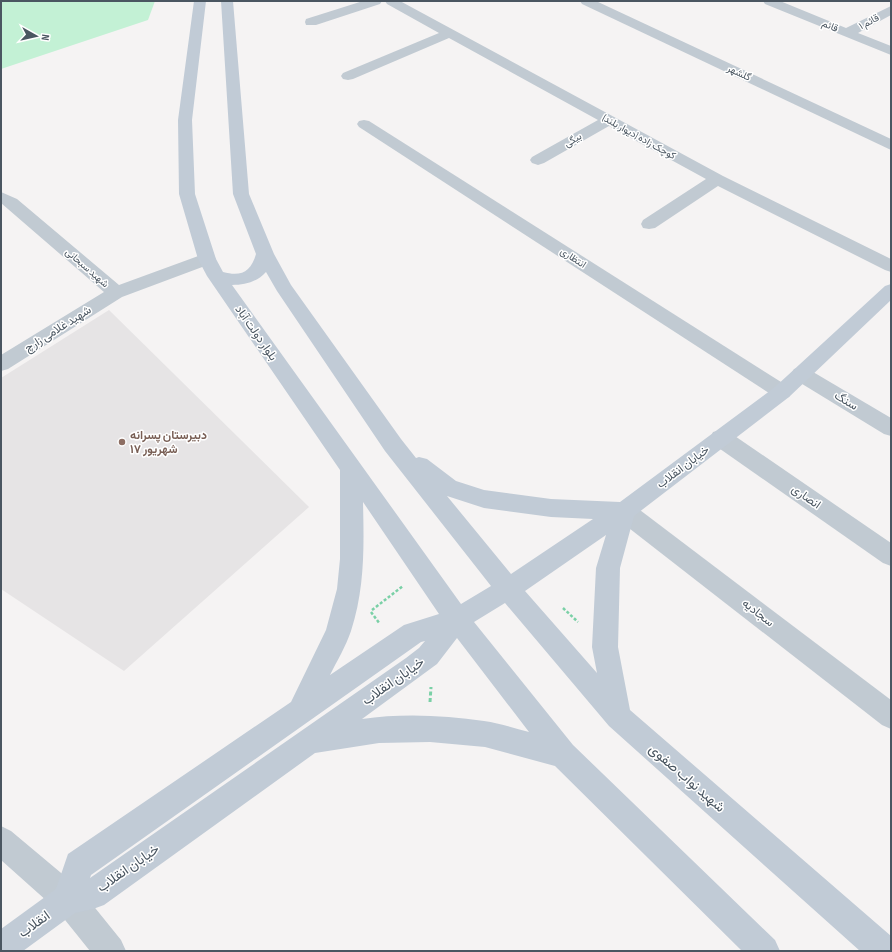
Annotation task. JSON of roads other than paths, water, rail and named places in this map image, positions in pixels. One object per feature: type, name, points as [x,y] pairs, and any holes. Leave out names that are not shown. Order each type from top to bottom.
[{"type":"main road","name":"بلوار دولت آباد","points":[[200,1],[185,120],[187,194],[206,259],[216,276],[457,619]]},
{"type":"main road","points":[[227,1],[241,194],[265,254],[283,287],[393,445],[508,589]]},
{"type":"main road","points":[[216,276],[226,280],[236,281],[245,279],[260,269],[264,262],[265,254]]},
{"type":"main road","name":"خیابان انقلاب","points":[[457,619],[428,656],[92,894],[68,899],[79,865],[413,634],[457,619],[508,589],[624,511],[782,392],[891,290]]},
{"type":"main road","points":[[393,445],[449,488],[484,499],[552,508],[624,511],[608,568],[605,647],[618,717]]},
{"type":"main road","points":[[300,712],[338,631],[349,589],[352,559],[351,469]]},
{"type":"main road","name":"شهید نواب صفوی","points":[[508,589],[618,717],[884,951]]},
{"type":"main road","points":[[457,619],[563,755],[764,951]]},
{"type":"main road","points":[[310,740],[379,730],[430,729],[485,734],[563,755]]},
{"type":"main road","name":"انقلاب","points":[[1,948],[68,899]]},
{"type":"street","points":[[311,22],[376,1]]},
{"type":"street","name":"کوچک زاده (دیوار بلند)","points":[[391,1],[717,179],[891,266]]},
{"type":"street","name":"گلشهر","points":[[586,1],[891,145]]},
{"type":"street","name":"قائم","points":[[769,1],[891,51]]},
{"type":"street","name":"قائم ۱","points":[[848,33],[891,10]]},
{"type":"street","points":[[348,76],[450,33]]},
{"type":"street","name":"بیگی","points":[[538,160],[608,120]]},
{"type":"street","name":"انتظاری","points":[[364,124],[782,392]]},
{"type":"street","points":[[649,224],[717,179]]},
{"type":"street","name":"شهید سبحانی","points":[[1,197],[11,202],[116,293],[206,259]]},
{"type":"street","name":"شهید غلامی زارچ","points":[[1,364],[116,293]]},
{"type":"street","name":"سنگ","points":[[801,374],[891,428]]},
{"type":"street","name":"انصاری","points":[[721,438],[891,556]]},
{"type":"street","name":"سجادیه","points":[[624,511],[891,716]]},
{"type":"street","points":[[1,841],[68,899],[110,951]]},
{"type":"place","name":"دبیرستان پسرانه ۱۷ شهریور","points":[[122,442]]}]
